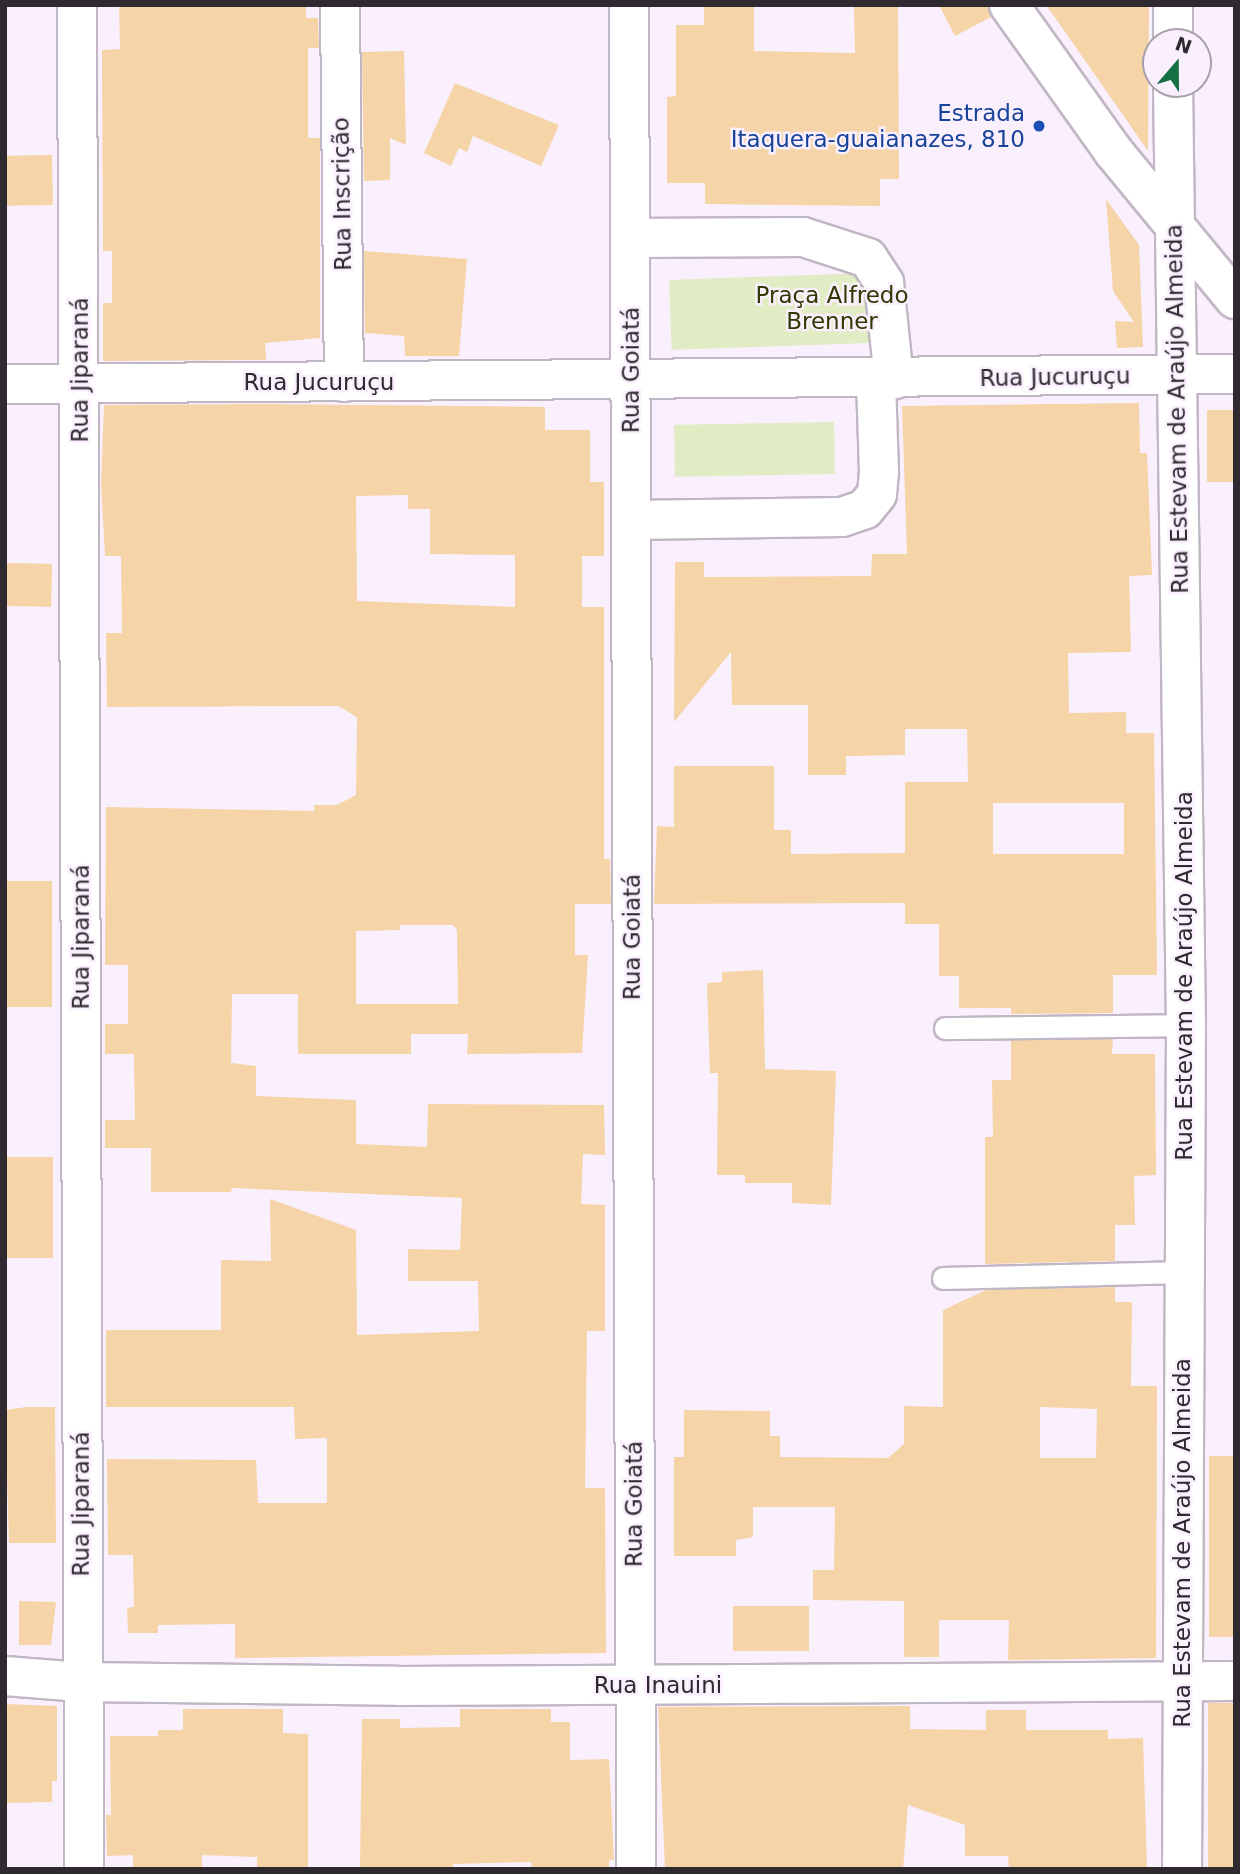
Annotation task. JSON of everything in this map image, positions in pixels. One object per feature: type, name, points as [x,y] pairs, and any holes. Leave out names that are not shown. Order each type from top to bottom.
[{"type":"street","name":"Rua Jiparaná","points":[[77,5],[81,384],[81,1682],[84,1869]]},
{"type":"street","name":"Rua Inscrição","points":[[340,5],[344,382]]},
{"type":"street","name":"Rua Goiatá","points":[[629,5],[636,1869]]},
{"type":"street","points":[[1009,5],[1113,151],[1235,299]]},
{"type":"street","points":[[1173,5],[1173,28]]},
{"type":"street","name":"Rua Estevam de Araújo Almeida","points":[[1173,98],[1186,1025],[1180,1681],[1182,1869]]},
{"type":"street","points":[[631,238],[803,237],[868,258],[884,283],[885,379],[877,494],[865,509],[842,517],[631,520]]},
{"type":"street","name":"Rua Jucuruçu","points":[[885,379],[1235,374]]},
{"type":"street","points":[[632,382],[885,379]]},
{"type":"street","name":"Rua Jucuruçu","points":[[5,384],[632,382]]},
{"type":"street","name":"Rua Inauini","points":[[5,1675],[81,1682],[635,1685],[1235,1681]]},
{"type":"lane","points":[[945,1028],[1186,1025]]},
{"type":"lane","points":[[943,1278],[1184,1272]]},
{"type":"green space","name":"Praça Alfredo Brenner","points":[[867,273],[869,343],[672,350],[669,280]]},
{"type":"green space","points":[[834,422],[835,474],[675,477],[674,425]]},
{"type":"building","points":[[119,5],[306,5],[306,18],[318,18],[319,48],[308,48],[308,138],[320,138],[320,338],[265,343],[266,360],[103,361],[103,303],[112,303],[112,251],[103,251],[102,50],[120,49]]},
{"type":"building","points":[[704,5],[754,5],[754,51],[855,53],[854,5],[898,5],[899,179],[880,179],[880,206],[705,204],[705,183],[667,183],[667,97],[676,96],[676,25],[704,25]]},
{"type":"building","points":[[939,5],[987,5],[991,17],[955,36]]},
{"type":"building","points":[[1046,5],[1149,5],[1149,28],[1142,28],[1142,98],[1148,98],[1148,151]]},
{"type":"building","points":[[404,51],[406,145],[390,138],[390,180],[364,181],[362,52]]},
{"type":"building","points":[[455,83],[559,125],[541,166],[473,136],[467,152],[459,148],[451,166],[424,153]]},
{"type":"building","points":[[52,155],[53,205],[6,206],[5,156]]},
{"type":"building","points":[[1106,199],[1139,245],[1143,347],[1117,348],[1115,321],[1134,322],[1113,291]]},
{"type":"building","points":[[364,251],[467,259],[459,356],[405,356],[404,336],[365,333]]},
{"type":"building","points":[[1139,403],[1140,453],[1147,453],[1152,575],[1129,576],[1131,652],[1068,653],[1069,713],[1126,712],[1126,733],[1154,733],[1157,975],[1113,975],[1113,1013],[1011,1014],[1011,1008],[959,1008],[959,976],[939,976],[939,924],[905,924],[905,903],[654,904],[657,826],[674,827],[674,766],[774,766],[774,830],[791,830],[791,854],[905,853],[905,782],[968,782],[967,729],[905,729],[905,755],[846,756],[846,775],[808,775],[808,705],[732,705],[731,652],[674,722],[675,562],[704,562],[704,577],[871,576],[872,554],[907,554],[902,406]],"holes":[[[993,803],[1124,803],[1124,854],[993,854]]]},
{"type":"building","points":[[104,405],[545,407],[545,430],[590,430],[590,482],[604,482],[604,556],[582,556],[582,607],[604,607],[604,859],[610,859],[611,904],[575,904],[575,955],[588,955],[582,1053],[467,1054],[468,1034],[411,1034],[411,1054],[298,1054],[298,994],[232,994],[231,1063],[256,1066],[256,1096],[356,1100],[356,1144],[427,1147],[428,1104],[604,1105],[605,1155],[583,1154],[581,1204],[605,1205],[605,1331],[587,1331],[585,1488],[605,1488],[606,1653],[235,1658],[235,1624],[158,1625],[158,1633],[128,1633],[127,1608],[134,1607],[133,1555],[108,1555],[107,1459],[256,1460],[258,1503],[327,1503],[327,1438],[295,1439],[294,1407],[106,1407],[106,1330],[221,1330],[221,1260],[271,1261],[270,1199],[356,1230],[357,1335],[479,1331],[478,1281],[408,1281],[408,1249],[460,1250],[462,1198],[232,1188],[231,1192],[151,1192],[151,1148],[105,1148],[105,1120],[135,1120],[134,1054],[105,1054],[105,1024],[128,1024],[128,965],[105,965],[106,807],[314,811],[314,805],[337,805],[356,795],[357,717],[338,706],[107,707],[106,633],[122,633],[121,556],[105,556],[101,483]],"holes":[[[408,495],[408,509],[430,509],[430,554],[515,555],[515,607],[357,601],[356,496]],[[400,925],[453,925],[457,930],[458,1004],[356,1004],[356,931],[400,930]]]},
{"type":"building","points":[[1207,410],[1235,410],[1235,482],[1207,482]]},
{"type":"building","points":[[5,563],[52,564],[51,607],[5,606]]},
{"type":"building","points":[[5,881],[52,881],[52,1007],[5,1007]]},
{"type":"building","points":[[763,970],[765,1069],[836,1071],[831,1205],[792,1203],[792,1183],[745,1183],[745,1175],[717,1175],[718,1073],[710,1073],[707,983],[722,982],[722,972]]},
{"type":"building","points":[[1113,1039],[1112,1054],[1155,1054],[1156,1175],[1134,1176],[1135,1225],[1115,1225],[1115,1261],[985,1264],[985,1137],[993,1137],[992,1080],[1011,1080],[1011,1040]]},
{"type":"building","points":[[5,1157],[53,1157],[53,1258],[5,1258]]},
{"type":"building","points":[[1115,1287],[1115,1302],[1132,1302],[1131,1386],[1157,1386],[1156,1658],[1008,1660],[1009,1620],[939,1620],[939,1657],[904,1657],[904,1601],[813,1600],[813,1570],[834,1570],[835,1507],[753,1507],[753,1537],[736,1540],[736,1556],[674,1556],[674,1457],[684,1457],[684,1410],[770,1411],[770,1436],[780,1436],[780,1457],[888,1458],[904,1444],[904,1406],[943,1407],[943,1310],[986,1290]],"holes":[[[1040,1407],[1097,1409],[1096,1458],[1040,1458]]]},
{"type":"building","points":[[55,1407],[56,1543],[9,1543],[5,1410]]},
{"type":"building","points":[[1209,1456],[1235,1456],[1235,1637],[1209,1637]]},
{"type":"building","points":[[19,1601],[56,1602],[51,1645],[19,1645]]},
{"type":"building","points":[[733,1606],[809,1606],[809,1651],[733,1651]]},
{"type":"building","points":[[1208,1703],[1235,1703],[1235,1869],[1208,1869]]},
{"type":"building","points":[[5,1704],[57,1706],[57,1781],[52,1781],[52,1802],[5,1803]]},
{"type":"building","points":[[910,1706],[910,1729],[986,1730],[986,1710],[1026,1710],[1026,1730],[1108,1730],[1108,1739],[1143,1738],[1147,1869],[1009,1869],[1008,1856],[965,1856],[965,1825],[908,1805],[903,1869],[665,1869],[658,1707]]},
{"type":"building","points":[[183,1709],[283,1709],[283,1733],[308,1734],[308,1869],[257,1869],[257,1857],[202,1855],[202,1869],[133,1869],[133,1855],[107,1856],[106,1815],[111,1815],[110,1736],[158,1736],[158,1730],[183,1730]]},
{"type":"building","points":[[460,1709],[551,1709],[551,1722],[570,1722],[570,1760],[609,1759],[614,1860],[609,1860],[609,1869],[532,1869],[531,1862],[453,1864],[453,1869],[360,1868],[362,1719],[400,1719],[400,1728],[460,1727]]},
{"type":"place","name":"Estrada Itaquera-guaianazes, 810","points":[[1039,126]]}]
